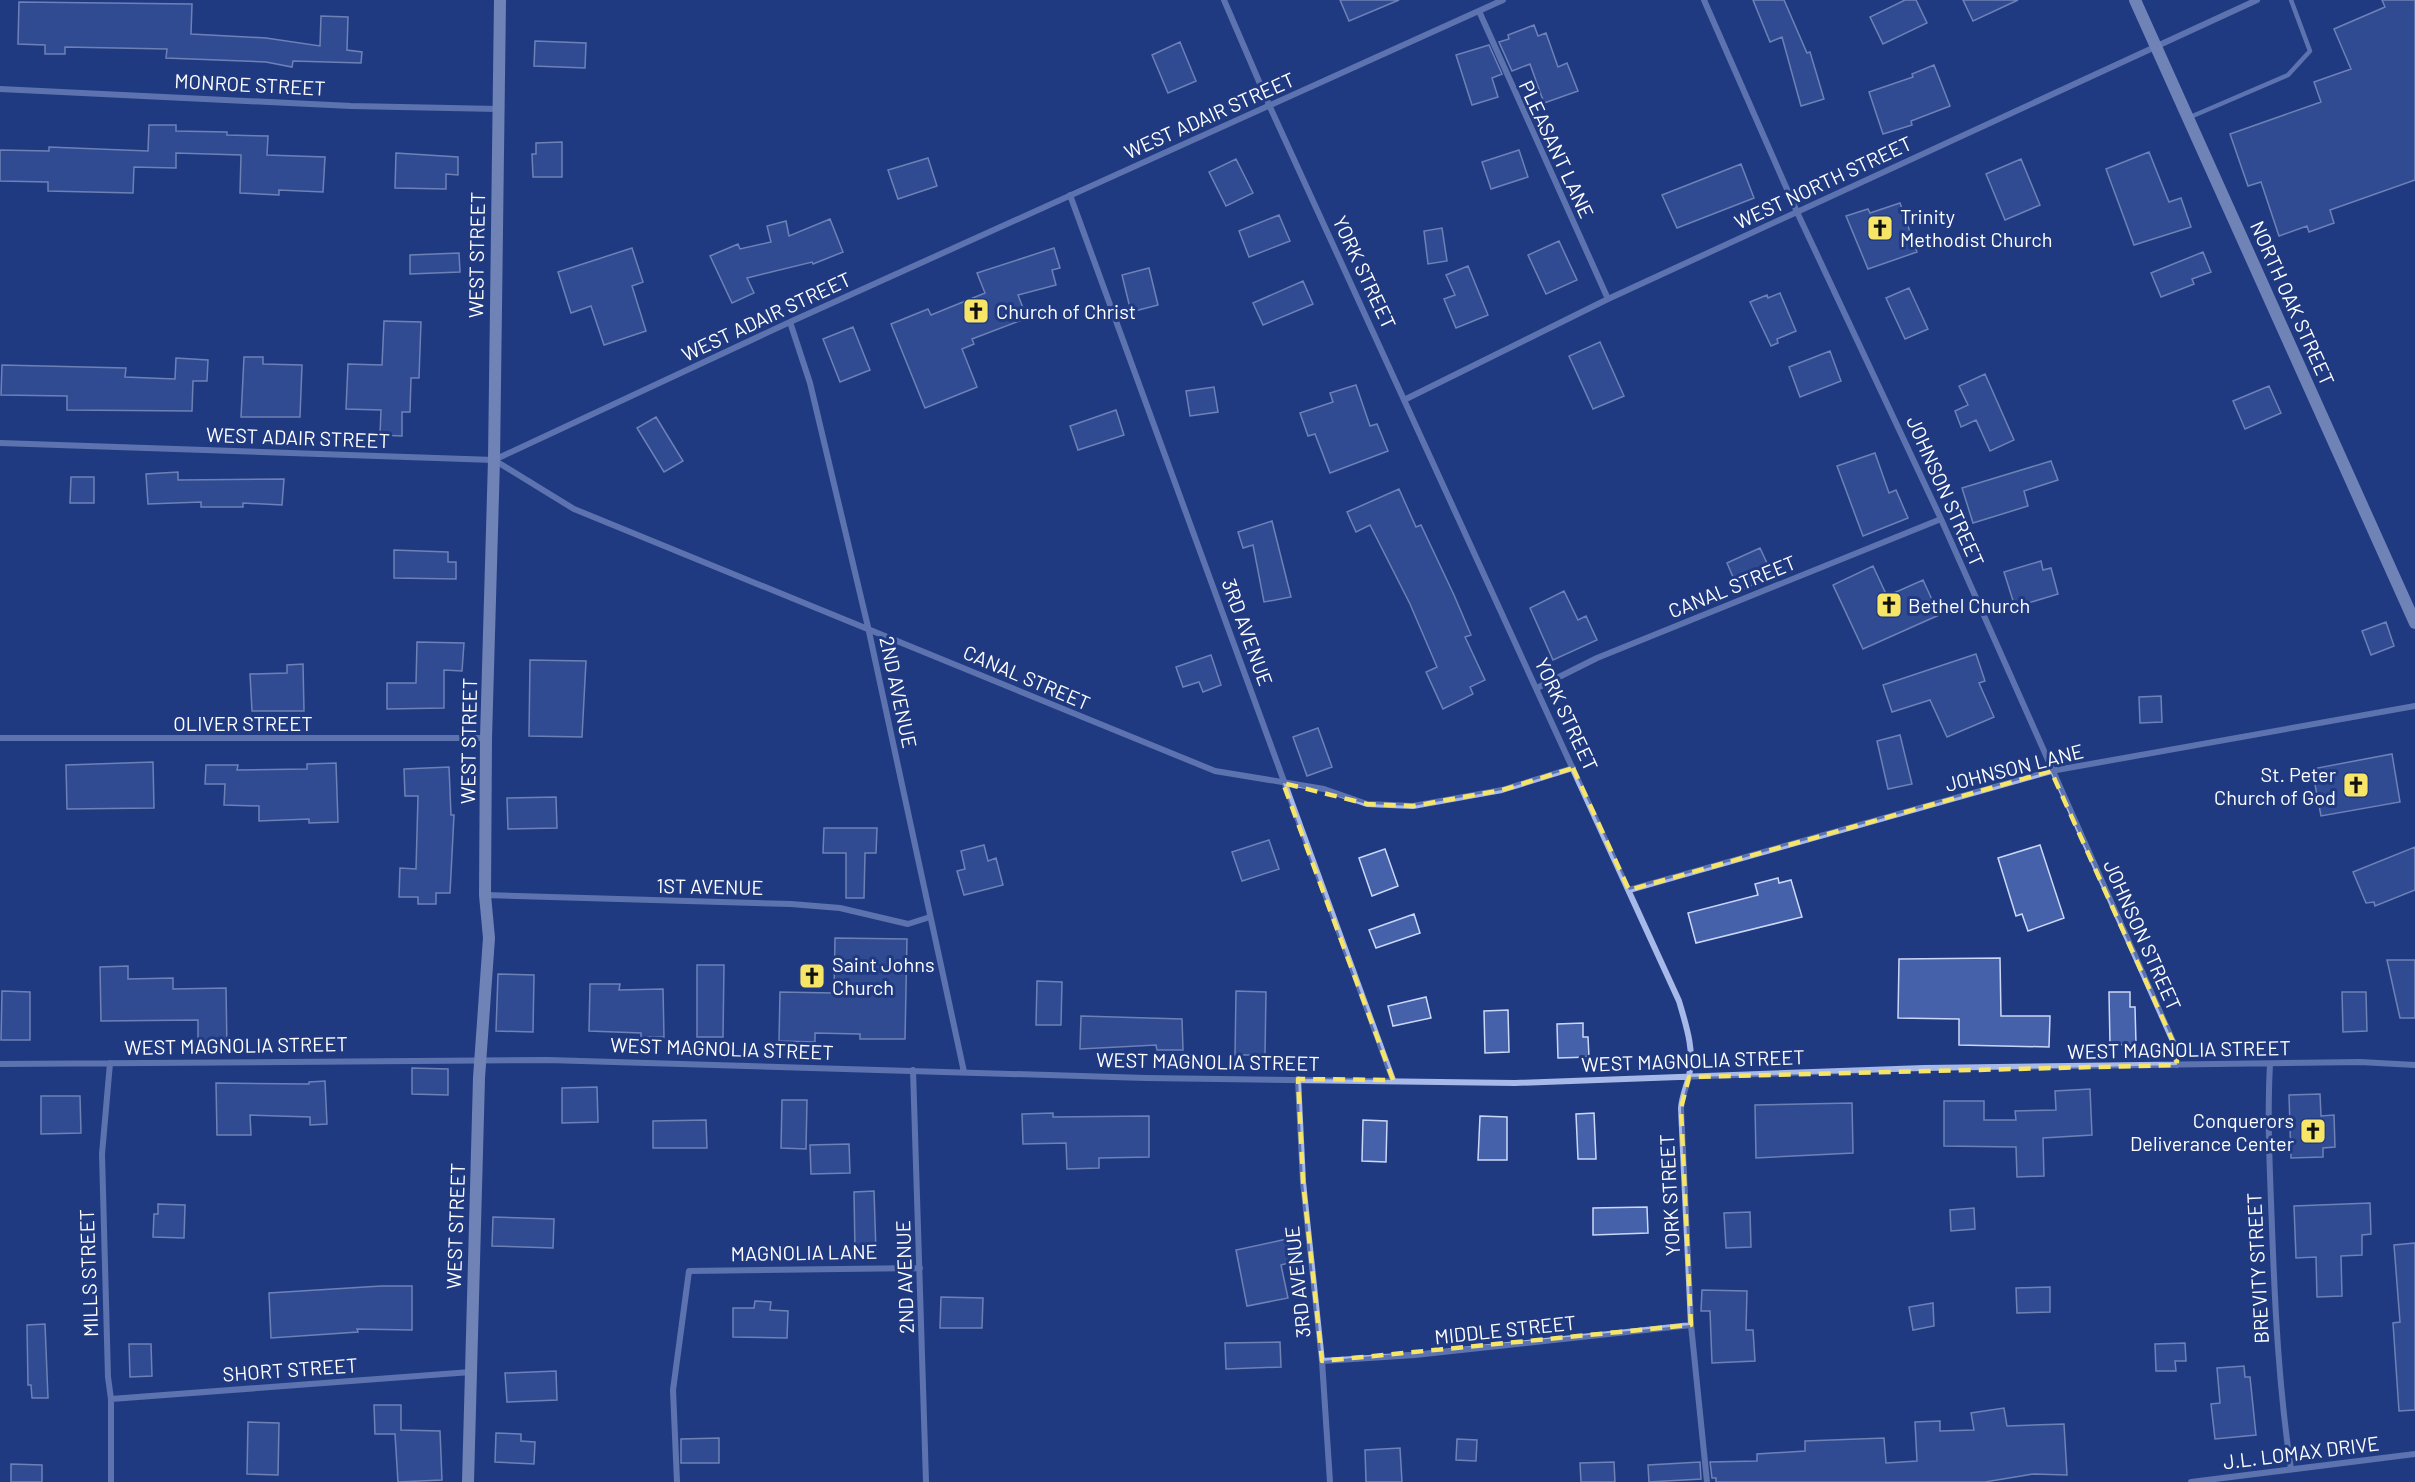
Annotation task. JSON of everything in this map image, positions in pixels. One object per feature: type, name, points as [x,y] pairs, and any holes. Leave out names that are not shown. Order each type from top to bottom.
[{"type":"street","name":"WEST STREET","points":[[468,1482],[480,1061],[489,938],[485,895],[486,738],[494,460],[500,0]]},
{"type":"street","name":"YORK STREET","points":[[1224,0],[1270,107],[1406,399],[1679,1001],[1691,1041],[1689,1077],[1682,1091],[1681,1108],[1691,1326],[1707,1482]]},
{"type":"street","name":"WEST ADAIR STREET","points":[[0,443],[494,460],[790,322],[1503,0]]},
{"type":"street","name":"JOHNSON STREET","points":[[1704,0],[1797,212],[1941,519],[2176,1048],[2177,1065]]},
{"type":"street","name":"NORTH OAK STREET","points":[[2135,0],[2415,623]]},
{"type":"street","name":"WEST NORTH STREET","points":[[1406,399],[1608,299],[2257,0]]},
{"type":"street","name":"PLEASANT LANE","points":[[1479,10],[1508,81],[1608,299]]},
{"type":"street","name":"MONROE STREET","points":[[0,89],[351,106],[498,109]]},
{"type":"street","name":"3RD AVENUE","points":[[1070,195],[1393,1080]]},
{"type":"street","name":"2ND AVENUE","points":[[790,322],[810,383],[868,627],[964,1072]]},
{"type":"street","name":"CANAL STREET","points":[[494,460],[574,509],[868,627],[1215,771],[1324,789],[1367,804],[1413,806],[1502,790],[1573,768]]},
{"type":"street","name":"CANAL STREET","points":[[1537,687],[1597,658],[1941,519]]},
{"type":"street","name":"JOHNSON LANE","points":[[1629,890],[2051,771],[2415,705]]},
{"type":"street","name":"OLIVER STREET","points":[[0,738],[486,738]]},
{"type":"street","name":"1ST AVENUE","points":[[485,895],[801,905],[840,908],[908,924],[930,917]]},
{"type":"street","name":"WEST MAGNOLIA STREET","points":[[0,1064],[549,1060],[964,1072],[1515,1083],[1924,1068],[2360,1062],[2415,1065]]},
{"type":"street","name":"MILLS STREET","points":[[110,1063],[102,1154],[108,1377],[111,1399],[111,1482]]},
{"type":"street","name":"BREVITY STREET","points":[[2270,1064],[2267,1115],[2275,1317],[2282,1407],[2291,1469]]},
{"type":"street","name":"2ND AVENUE","points":[[913,1070],[926,1482]]},
{"type":"street","name":"3RD AVENUE","points":[[1298,1079],[1303,1182],[1322,1361],[1330,1482]]},
{"type":"street","name":"MAGNOLIA LANE","points":[[677,1482],[673,1390],[689,1271],[920,1268]]},
{"type":"street","name":"MIDDLE STREET","points":[[1322,1361],[1415,1354],[1691,1326]]},
{"type":"street","name":"SHORT STREET","points":[[111,1399],[471,1372]]},
{"type":"street","name":"J.L. LOMAX DRIVE","points":[[2192,1482],[2415,1454]]},
{"type":"lane","points":[[2188,119],[2288,75],[2310,51],[2291,0]]},
{"type":"highlighted area","points":[[1573,768],[1629,890],[2051,771],[2176,1048],[2177,1065],[1689,1077],[1681,1108],[1691,1325],[1322,1361],[1303,1182],[1298,1079],[1393,1080],[1283,783],[1367,804],[1413,806],[1502,790]]},
{"type":"building","points":[[1340,0],[1399,0],[1349,21]]},
{"type":"building","points":[[1753,0],[1784,0],[1807,53],[1810,52],[1824,99],[1801,106],[1782,37],[1770,42]]},
{"type":"building","points":[[1905,0],[1916,0],[1927,23],[1883,44],[1870,17]]},
{"type":"building","points":[[1963,0],[2018,0],[1973,21]]},
{"type":"building","points":[[2382,0],[2415,0],[2415,180],[2330,210],[2334,223],[2309,232],[2307,226],[2279,236],[2261,182],[2248,186],[2230,134],[2321,102],[2314,82],[2351,69],[2334,29],[2385,7]]},
{"type":"building","points":[[19,2],[192,4],[191,34],[266,38],[320,46],[321,16],[348,17],[347,50],[362,52],[361,63],[293,61],[292,67],[266,62],[166,58],[167,49],[65,47],[65,54],[45,54],[45,45],[18,44]]},
{"type":"building","points":[[1534,25],[1538,36],[1546,33],[1558,67],[1567,63],[1578,91],[1544,103],[1530,64],[1512,71],[1499,42],[1509,39],[1508,35]]},
{"type":"building","points":[[535,41],[586,43],[585,68],[534,66]]},
{"type":"building","points":[[1180,42],[1196,81],[1168,93],[1152,55]]},
{"type":"building","points":[[1489,45],[1502,74],[1492,78],[1498,97],[1472,105],[1456,55]]},
{"type":"building","points":[[1934,65],[1950,106],[1911,121],[1912,125],[1883,134],[1869,92],[1913,77],[1912,74]]},
{"type":"building","points":[[149,125],[176,125],[176,131],[268,136],[267,155],[325,157],[323,192],[279,190],[279,195],[240,193],[241,155],[176,153],[176,168],[134,167],[133,193],[48,191],[48,182],[0,181],[0,150],[49,151],[49,147],[148,151]]},
{"type":"building","points":[[562,142],[562,177],[533,177],[532,154],[536,154],[536,143]]},
{"type":"building","points":[[1519,150],[1528,177],[1491,189],[1482,162]]},
{"type":"building","points":[[2149,152],[2169,202],[2181,198],[2191,227],[2134,245],[2106,169]]},
{"type":"building","points":[[396,153],[458,157],[458,175],[446,174],[446,189],[395,188]]},
{"type":"building","points":[[928,158],[937,186],[898,199],[888,170]]},
{"type":"building","points":[[1236,159],[1253,193],[1226,206],[1209,172]]},
{"type":"building","points":[[2021,159],[2040,205],[2005,220],[1986,174]]},
{"type":"building","points":[[1741,164],[1754,198],[1677,228],[1662,195]]},
{"type":"building","name":"Trinity Methodist Church","points":[[1900,203],[1917,252],[1868,269],[1846,216],[1868,209],[1870,213]]},
{"type":"building","points":[[1279,215],[1290,241],[1249,257],[1239,231]]},
{"type":"building","points":[[830,219],[843,252],[813,264],[812,262],[747,278],[754,293],[732,303],[710,256],[738,244],[740,249],[771,242],[767,226],[786,221],[789,236]]},
{"type":"building","points":[[1442,228],[1447,261],[1428,264],[1424,231]]},
{"type":"building","points":[[1559,241],[1577,280],[1546,294],[1528,255]]},
{"type":"building","points":[[632,248],[643,282],[632,286],[646,331],[604,345],[591,306],[571,313],[558,272]]},
{"type":"building","points":[[1054,248],[1060,268],[1052,270],[1056,285],[1018,295],[1027,318],[972,339],[974,344],[962,349],[977,387],[925,408],[891,324],[928,309],[931,315],[985,293],[977,273]]},
{"type":"building","points":[[2203,252],[2211,272],[2192,279],[2194,284],[2161,297],[2151,273]]},
{"type":"building","points":[[459,253],[460,272],[410,274],[410,255]]},
{"type":"building","points":[[1468,266],[1488,315],[1456,328],[1444,299],[1455,295],[1446,275]]},
{"type":"building","points":[[1149,268],[1158,305],[1131,312],[1122,275]]},
{"type":"building","points":[[1303,281],[1313,304],[1263,325],[1253,303]]},
{"type":"building","points":[[1909,288],[1928,329],[1905,339],[1886,298]]},
{"type":"building","points":[[1780,293],[1796,331],[1777,339],[1778,343],[1771,346],[1750,302],[1767,295],[1768,298]]},
{"type":"building","points":[[384,321],[421,322],[419,378],[411,378],[410,412],[402,412],[402,436],[380,435],[381,410],[346,409],[348,364],[382,365]]},
{"type":"building","points":[[853,327],[870,370],[840,382],[823,339]]},
{"type":"building","points":[[1600,342],[1624,396],[1593,409],[1569,356]]},
{"type":"building","points":[[1830,351],[1841,381],[1800,397],[1789,367]]},
{"type":"building","points":[[244,357],[263,357],[263,364],[302,365],[300,417],[241,417]]},
{"type":"building","points":[[176,358],[208,360],[207,381],[193,381],[192,411],[67,410],[67,396],[1,395],[2,365],[126,368],[125,377],[175,379]]},
{"type":"building","points":[[1985,374],[2014,440],[1990,451],[1976,420],[1961,427],[1955,411],[1968,405],[1959,386]]},
{"type":"building","points":[[1356,385],[1370,426],[1377,424],[1388,451],[1330,473],[1315,434],[1308,436],[1300,413],[1333,402],[1330,393]]},
{"type":"building","points":[[2269,386],[2281,413],[2245,429],[2233,401]]},
{"type":"building","points":[[1214,387],[1218,412],[1190,416],[1186,391]]},
{"type":"building","points":[[1116,410],[1124,435],[1078,450],[1070,426]]},
{"type":"building","points":[[656,417],[683,461],[664,472],[637,428]]},
{"type":"building","points":[[1875,453],[1889,493],[1896,490],[1908,518],[1863,536],[1837,466]]},
{"type":"building","points":[[2051,461],[2058,480],[2024,491],[2028,506],[1973,523],[1962,488]]},
{"type":"building","points":[[178,472],[178,480],[284,479],[282,505],[243,503],[243,507],[201,507],[201,502],[148,504],[146,474]]},
{"type":"building","points":[[71,477],[94,477],[94,503],[70,503]]},
{"type":"building","points":[[1399,489],[1416,527],[1421,525],[1454,595],[1471,635],[1465,637],[1485,680],[1470,687],[1473,694],[1443,709],[1426,672],[1437,667],[1410,604],[1370,525],[1356,532],[1347,512]]},
{"type":"building","points":[[1272,521],[1291,597],[1264,602],[1253,545],[1243,548],[1238,532]]},
{"type":"building","points":[[1760,548],[1773,576],[1739,591],[1727,563]]},
{"type":"building","points":[[394,550],[448,552],[448,562],[456,562],[456,579],[394,578]]},
{"type":"building","points":[[2041,561],[2043,570],[2051,568],[2058,594],[2015,607],[2004,572]]},
{"type":"building","name":"Bethel Church","points":[[1873,566],[1887,596],[1923,580],[1939,615],[1863,649],[1833,585]]},
{"type":"building","points":[[1564,591],[1578,620],[1586,616],[1597,640],[1553,660],[1530,608]]},
{"type":"building","points":[[2386,622],[2394,646],[2371,655],[2362,631]]},
{"type":"building","points":[[417,642],[464,643],[462,671],[444,670],[444,708],[387,709],[387,683],[416,683]]},
{"type":"building","points":[[1976,654],[1985,681],[1979,683],[1994,717],[1947,737],[1930,700],[1892,712],[1883,685]]},
{"type":"building","points":[[1211,655],[1221,685],[1203,692],[1199,682],[1183,687],[1176,667]]},
{"type":"building","points":[[530,660],[586,661],[582,737],[529,736]]},
{"type":"building","points":[[303,664],[304,711],[252,711],[250,674],[287,673],[287,665]]},
{"type":"building","points":[[2161,696],[2162,722],[2140,723],[2139,697]]},
{"type":"building","points":[[1318,728],[1332,767],[1307,776],[1293,737]]},
{"type":"building","points":[[1900,735],[1912,784],[1888,789],[1877,741]]},
{"type":"building","name":"St. Peter Church of God","points":[[2392,754],[2400,802],[2321,816],[2312,769]]},
{"type":"building","points":[[153,762],[154,808],[67,809],[66,765]]},
{"type":"building","points":[[336,763],[338,822],[309,823],[309,819],[259,821],[259,806],[224,805],[225,784],[205,784],[206,765],[238,765],[237,770],[307,769],[307,764]]},
{"type":"building","points":[[449,767],[451,815],[454,815],[450,893],[436,893],[436,904],[418,904],[418,897],[399,897],[400,868],[416,869],[418,796],[405,796],[404,769]]},
{"type":"building","points":[[556,797],[557,828],[508,829],[507,798]]},
{"type":"building","points":[[824,828],[877,828],[876,853],[865,853],[864,898],[846,898],[846,853],[823,853]]},
{"type":"building","points":[[1269,840],[1279,869],[1242,881],[1232,852]]},
{"type":"building","points":[[984,845],[988,861],[996,858],[1003,885],[964,895],[957,871],[965,869],[961,851]]},
{"type":"building","points":[[2040,845],[2064,918],[2028,931],[2022,914],[2016,916],[1998,858]]},
{"type":"building","points":[[2415,847],[2415,890],[2375,906],[2374,902],[2366,903],[2353,872]]},
{"type":"building","points":[[1385,849],[1398,886],[1372,896],[1359,858]]},
{"type":"building","points":[[1778,878],[1779,883],[1791,880],[1802,917],[1696,943],[1688,913],[1758,895],[1755,884]]},
{"type":"building","points":[[1414,914],[1420,933],[1376,948],[1369,930]]},
{"type":"building","points":[[835,938],[907,939],[905,1039],[860,1039],[860,1034],[815,1033],[815,1042],[779,1041],[780,992],[834,993]]},
{"type":"building","points":[[2000,958],[2001,1016],[2050,1016],[2049,1047],[1959,1045],[1959,1019],[1898,1018],[1899,959]]},
{"type":"building","points":[[2387,960],[2415,960],[2415,1018],[2400,1018]]},
{"type":"building","points":[[697,965],[724,965],[723,1037],[697,1037]]},
{"type":"building","points":[[128,966],[128,979],[173,978],[173,989],[226,988],[227,1048],[198,1048],[198,1020],[101,1021],[100,967]]},
{"type":"building","points":[[498,974],[534,975],[533,1032],[496,1031]]},
{"type":"building","points":[[1037,981],[1062,982],[1061,1025],[1036,1025]]},
{"type":"building","points":[[590,984],[620,984],[619,990],[663,989],[664,1037],[641,1037],[641,1033],[589,1031]]},
{"type":"building","points":[[2,991],[30,992],[30,1040],[1,1040]]},
{"type":"building","points":[[1236,991],[1266,992],[1265,1055],[1235,1055]]},
{"type":"building","points":[[2109,992],[2130,992],[2130,1007],[2135,1007],[2136,1044],[2110,1045]]},
{"type":"building","points":[[2342,992],[2366,992],[2367,1031],[2343,1032]]},
{"type":"building","points":[[1426,997],[1431,1018],[1393,1026],[1388,1006]]},
{"type":"building","points":[[1508,1010],[1509,1052],[1485,1053],[1484,1011]]},
{"type":"building","points":[[1081,1016],[1182,1019],[1183,1050],[1157,1050],[1156,1045],[1080,1049]]},
{"type":"building","points":[[1583,1023],[1583,1037],[1588,1037],[1589,1057],[1558,1058],[1557,1024]]},
{"type":"building","points":[[412,1068],[448,1069],[448,1095],[412,1094]]},
{"type":"building","points":[[325,1081],[327,1124],[310,1125],[310,1117],[250,1115],[251,1135],[217,1135],[216,1083],[309,1084],[309,1082]]},
{"type":"building","points":[[597,1087],[598,1122],[562,1123],[562,1088]]},
{"type":"building","points":[[2090,1089],[2092,1135],[2043,1138],[2044,1176],[2017,1177],[2016,1147],[1944,1146],[1944,1101],[1984,1101],[1984,1120],[2016,1120],[2015,1111],[2056,1110],[2055,1091]]},
{"type":"building","name":"Conquerors Deliverance Center","points":[[2320,1094],[2321,1116],[2334,1115],[2335,1147],[2323,1148],[2323,1157],[2291,1158],[2289,1095]]},
{"type":"building","points":[[41,1096],[80,1096],[81,1133],[41,1134]]},
{"type":"building","points":[[782,1100],[807,1100],[806,1149],[781,1148]]},
{"type":"building","points":[[1852,1103],[1853,1153],[1756,1158],[1755,1105]]},
{"type":"building","points":[[1053,1113],[1053,1117],[1149,1116],[1149,1157],[1099,1158],[1099,1168],[1067,1169],[1066,1143],[1023,1144],[1022,1114]]},
{"type":"building","points":[[1594,1113],[1596,1159],[1578,1159],[1576,1114]]},
{"type":"building","points":[[1480,1116],[1507,1117],[1507,1160],[1478,1160]]},
{"type":"building","points":[[706,1120],[707,1148],[653,1148],[653,1121]]},
{"type":"building","points":[[1363,1120],[1387,1121],[1386,1162],[1362,1161]]},
{"type":"building","points":[[849,1144],[850,1173],[811,1174],[810,1145]]},
{"type":"building","points":[[874,1191],[876,1252],[855,1252],[854,1192]]},
{"type":"building","points":[[2370,1203],[2371,1234],[2362,1235],[2362,1255],[2341,1256],[2342,1296],[2317,1297],[2316,1257],[2296,1258],[2294,1206]]},
{"type":"building","points":[[158,1204],[185,1205],[184,1238],[153,1237],[154,1214],[158,1214]]},
{"type":"building","points":[[1647,1207],[1648,1233],[1593,1235],[1593,1208]]},
{"type":"building","points":[[1974,1208],[1975,1229],[1951,1231],[1950,1210]]},
{"type":"building","points":[[1750,1212],[1751,1247],[1726,1248],[1724,1213]]},
{"type":"building","points":[[493,1217],[554,1219],[553,1248],[492,1246]]},
{"type":"building","points":[[1287,1239],[1292,1262],[1281,1265],[1288,1298],[1247,1306],[1236,1250]]},
{"type":"building","points":[[2415,1243],[2415,1410],[2399,1411],[2393,1323],[2400,1322],[2394,1245]]},
{"type":"building","points":[[412,1286],[412,1330],[357,1329],[358,1332],[271,1338],[269,1293]]},
{"type":"building","points":[[2050,1287],[2050,1312],[2017,1313],[2016,1288]]},
{"type":"building","points":[[1702,1290],[1747,1291],[1746,1330],[1753,1330],[1755,1361],[1712,1363],[1710,1311],[1701,1311]]},
{"type":"building","points":[[941,1297],[983,1298],[982,1328],[940,1328]]},
{"type":"building","points":[[755,1301],[771,1302],[770,1310],[788,1311],[787,1338],[733,1337],[733,1308],[754,1308]]},
{"type":"building","points":[[1933,1303],[1934,1326],[1913,1330],[1909,1307]]},
{"type":"building","points":[[45,1324],[48,1398],[32,1398],[31,1385],[28,1385],[27,1325]]},
{"type":"building","points":[[1280,1342],[1281,1367],[1226,1369],[1225,1343]]},
{"type":"building","points":[[2185,1343],[2186,1361],[2175,1361],[2176,1371],[2156,1371],[2155,1344]]},
{"type":"building","points":[[129,1344],[151,1344],[152,1376],[130,1377]]},
{"type":"building","points":[[2244,1366],[2245,1377],[2250,1377],[2256,1435],[2215,1439],[2211,1404],[2220,1403],[2217,1368]]},
{"type":"building","points":[[556,1371],[557,1400],[507,1402],[505,1373]]},
{"type":"building","points":[[374,1405],[401,1405],[401,1430],[440,1431],[442,1480],[398,1482],[395,1434],[375,1434]]},
{"type":"building","points":[[2004,1408],[2007,1426],[2064,1424],[2067,1475],[2033,1474],[1985,1482],[1716,1482],[1716,1478],[1712,1478],[1710,1462],[1757,1461],[1757,1454],[1805,1451],[1805,1441],[1884,1438],[1886,1463],[1917,1461],[1915,1422],[1940,1421],[1940,1431],[1974,1430],[1971,1413]]},
{"type":"building","points":[[248,1422],[279,1423],[278,1475],[247,1474]]},
{"type":"building","points":[[496,1433],[521,1434],[521,1441],[535,1442],[534,1464],[495,1462]]},
{"type":"building","points":[[719,1438],[719,1463],[681,1463],[681,1439]]},
{"type":"building","points":[[1457,1439],[1477,1440],[1476,1461],[1456,1460]]},
{"type":"building","points":[[1400,1448],[1402,1482],[1366,1482],[1365,1450]]},
{"type":"building","points":[[1614,1462],[1615,1482],[1581,1482],[1580,1463]]},
{"type":"building","points":[[1700,1462],[1701,1479],[1649,1482],[1648,1465]]},
{"type":"building","points":[[11,1464],[42,1465],[42,1482],[11,1482]]},
{"type":"place","name":"Trinity Methodist Church","points":[[1880,228]]},
{"type":"place","name":"Church of Christ","points":[[976,311]]},
{"type":"place","name":"Bethel Church","points":[[1889,605]]},
{"type":"place","name":"St. Peter Church of God","points":[[2356,785]]},
{"type":"place","name":"Saint Johns Church","points":[[812,976]]},
{"type":"place","name":"Conquerors Deliverance Center","points":[[2313,1131]]}]
